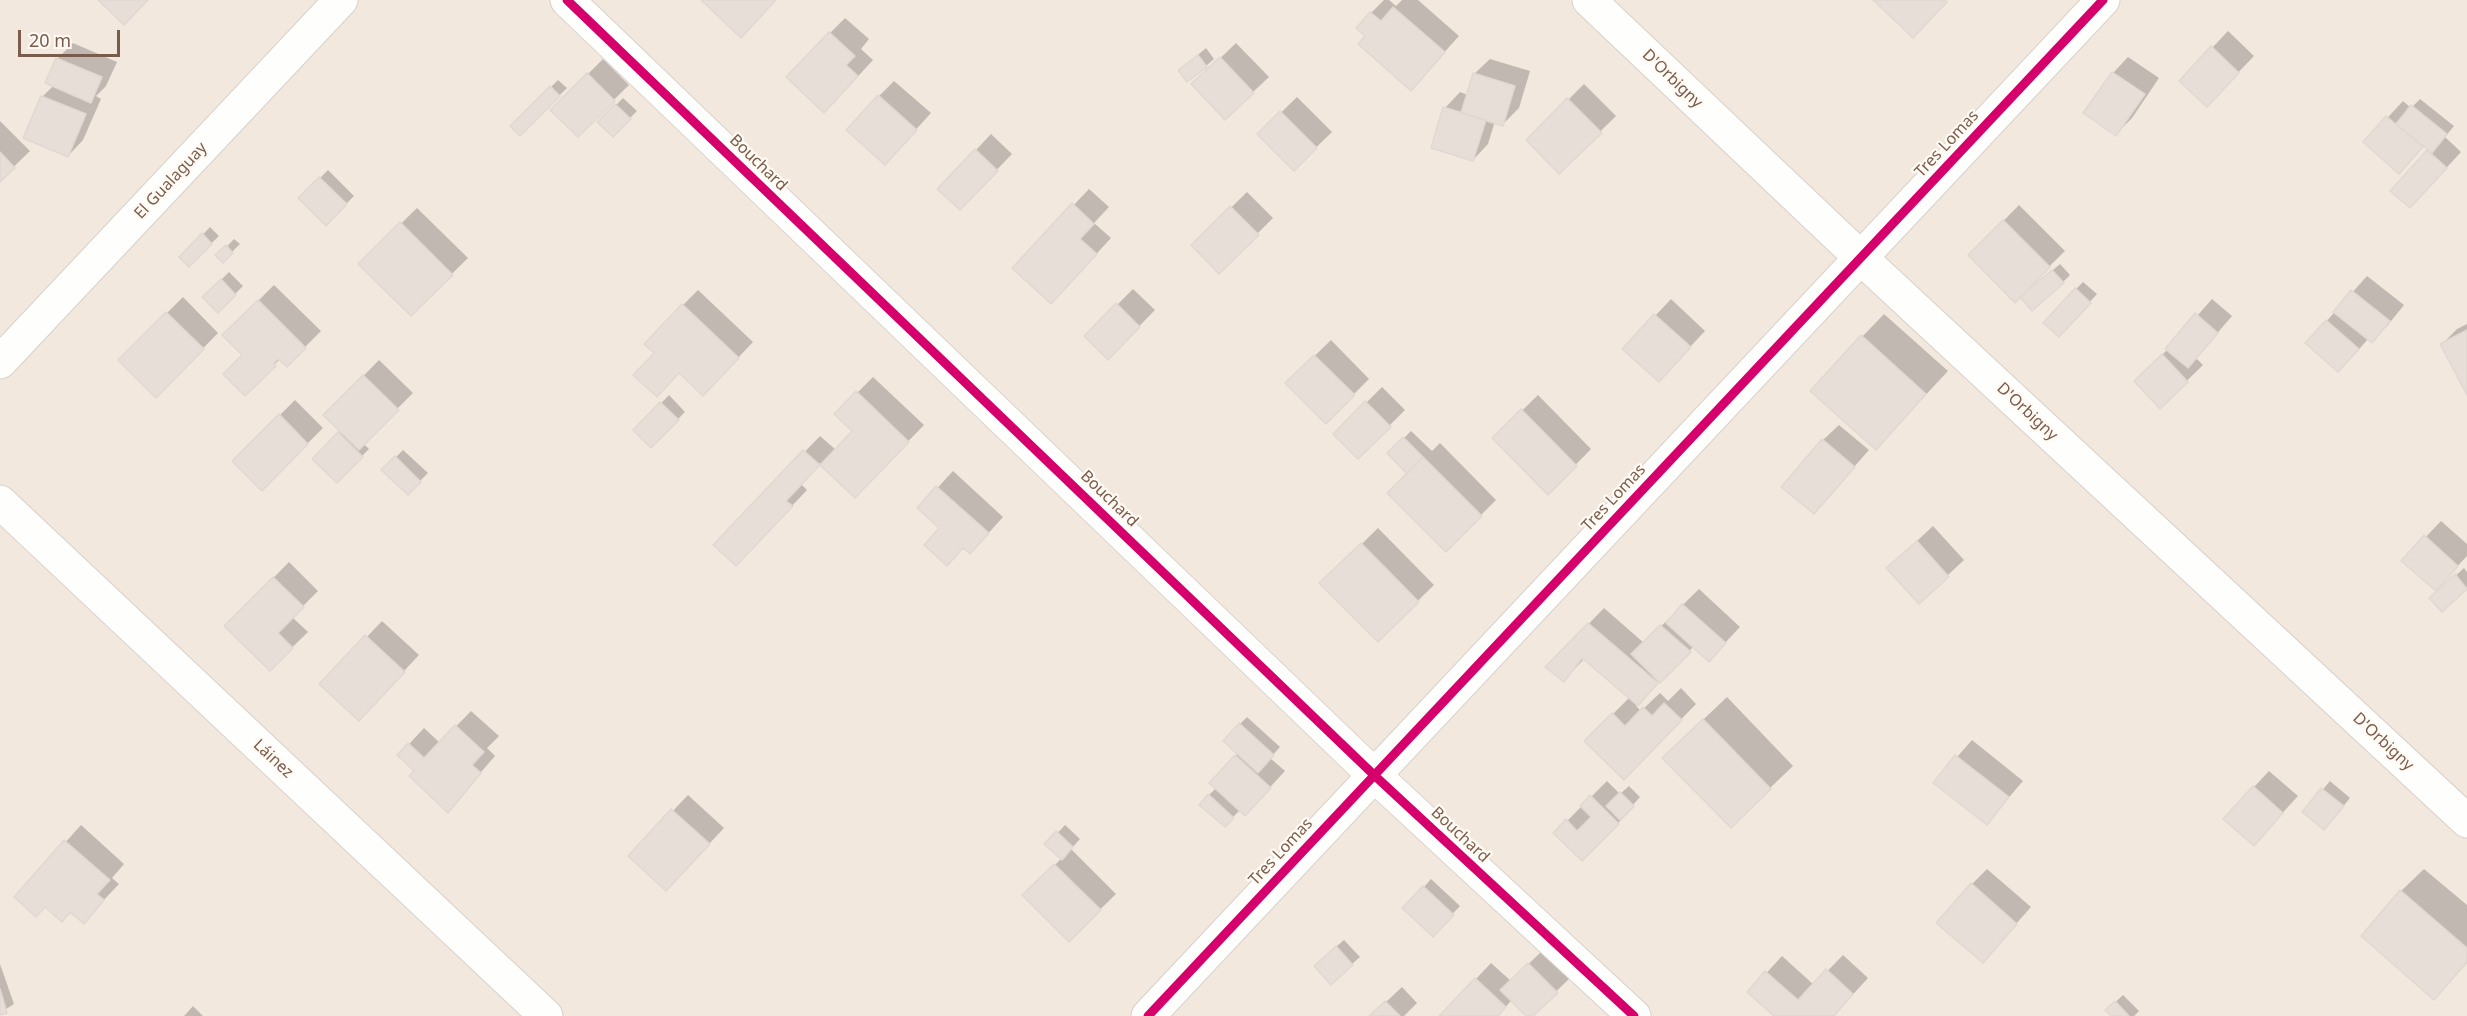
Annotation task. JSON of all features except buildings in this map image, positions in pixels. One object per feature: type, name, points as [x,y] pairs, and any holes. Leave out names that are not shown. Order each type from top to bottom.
[{"type":"street","name":"El Gualaguay","points":[[0,362],[341,0]]},
{"type":"street","name":"Bouchard","points":[[567,0],[1374,775],[1634,1016]]},
{"type":"street","name":"D'Orbigny","points":[[1589,0],[1861,258],[2467,821]]},
{"type":"street","name":"Tres Lomas","points":[[1148,1016],[2103,0]]},
{"type":"street","name":"Láinez","points":[[0,502],[546,1016]]},
{"type":"shaded area","points":[[0,0],[2467,0],[2467,1016],[0,1016]]},
{"type":"cycle path","points":[[567,0],[1374,775],[1634,1016]]},
{"type":"cycle path","points":[[1148,1016],[2103,0]]}]
